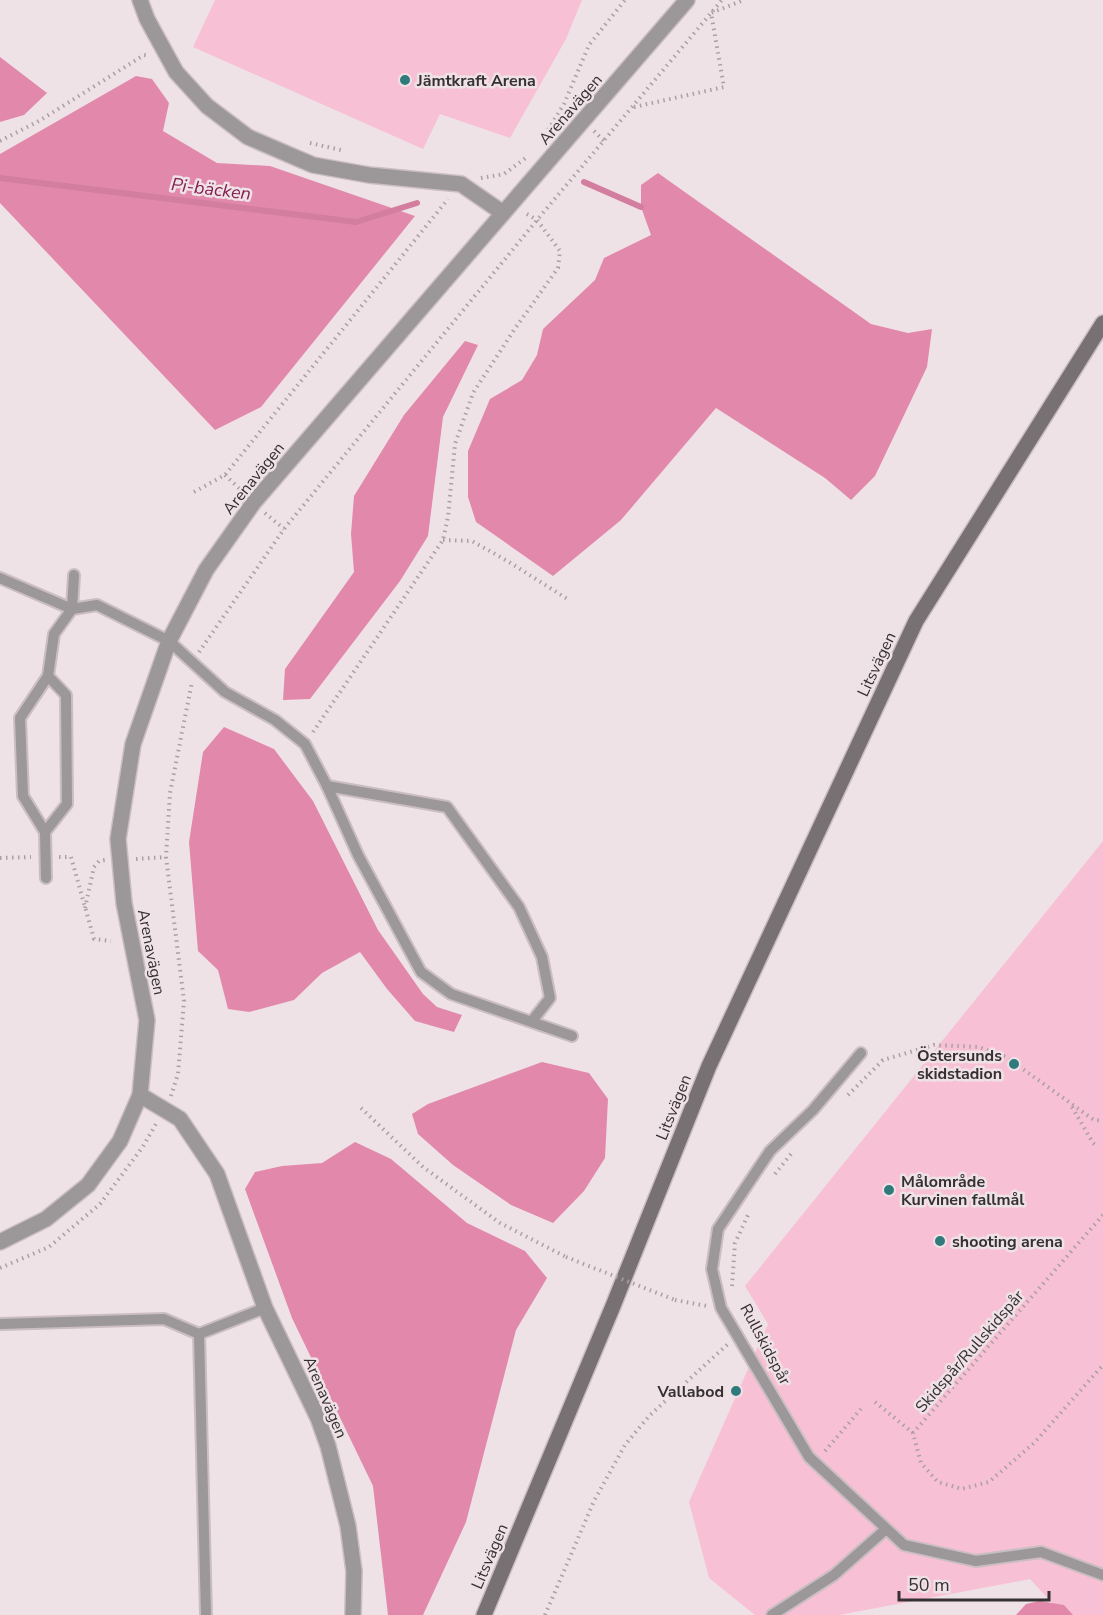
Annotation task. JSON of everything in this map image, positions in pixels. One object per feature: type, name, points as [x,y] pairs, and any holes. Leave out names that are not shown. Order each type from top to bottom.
[{"type":"main road","name":"Litsvägen","points":[[484,1615],[613,1306],[709,1066],[916,621],[1103,323]]},
{"type":"street","points":[[140,0],[147,19],[176,72],[207,106],[248,137],[313,165],[369,175],[460,184],[503,213]]},
{"type":"street","name":"Arenavägen","points":[[0,1242],[46,1220],[88,1185],[120,1141],[140,1095],[147,1020],[124,903],[118,839],[133,744],[169,641],[206,570],[254,502],[687,0]]},
{"type":"street","name":"Arenavägen","points":[[140,1095],[180,1119],[217,1174],[265,1308],[318,1418],[328,1446],[348,1526],[354,1571],[352,1615]]},
{"type":"lane","points":[[46,878],[45,832],[23,796],[20,718],[48,676],[54,634],[72,609],[74,575]]},
{"type":"lane","points":[[0,578],[72,609],[97,605],[169,641],[225,692],[275,720],[305,744],[358,855],[421,972],[451,994],[572,1036]]},
{"type":"lane","points":[[45,832],[67,804],[66,695],[48,676]]},
{"type":"lane","points":[[327,786],[447,807],[519,907],[542,957],[550,998],[532,1021]]},
{"type":"lane","points":[[861,1053],[813,1110],[770,1151],[718,1229],[712,1269],[721,1308],[809,1457],[904,1545],[976,1561],[1041,1552],[1103,1575]]},
{"type":"lane","points":[[0,1324],[164,1319],[199,1334],[265,1308]]},
{"type":"lane","points":[[199,1334],[206,1615]]},
{"type":"lane","points":[[772,1615],[834,1575],[886,1529]]},
{"type":"path","points":[[542,141],[564,104],[589,45],[625,0]]},
{"type":"path","points":[[195,666],[198,654],[284,529],[537,220],[722,0]]},
{"type":"path","points":[[711,14],[744,0]]},
{"type":"path","points":[[633,107],[724,87],[711,14]]},
{"type":"path","points":[[194,492],[225,475],[460,184],[464,181],[504,174],[536,151]]},
{"type":"path","points":[[305,744],[443,540],[448,517],[455,444],[473,393],[558,268],[560,251],[537,220]]},
{"type":"path","points":[[443,540],[472,541],[569,600]]},
{"type":"path","points":[[0,858],[71,857],[94,939],[111,941]]},
{"type":"path","points":[[841,1101],[883,1060],[934,1045],[979,1047],[1006,1057],[1094,1120],[1103,1121]]},
{"type":"path","points":[[1070,1103],[1093,1143],[1098,1147]]},
{"type":"path","points":[[361,1108],[423,1167],[500,1223],[566,1257],[675,1300]]},
{"type":"path","points":[[771,1179],[792,1152]]},
{"type":"path","name":"Rullskidspår","points":[[732,1297],[735,1242],[752,1206]]},
{"type":"path","name":"Skidspår/Rullskidspår","points":[[1103,1215],[913,1433],[921,1464],[938,1482],[962,1488],[990,1482],[1034,1443],[1103,1365]]},
{"type":"path","points":[[545,1615],[594,1501],[625,1445],[650,1416],[738,1335]]},
{"type":"path","points":[[874,1402],[913,1433]]},
{"type":"path","points":[[825,1451],[861,1409]]},
{"type":"shaded area","name":"Jämtkraft Arena","points":[[215,0],[582,0],[566,39],[510,138],[440,114],[423,149],[193,47]]},
{"type":"shaded area","points":[[0,57],[47,93],[24,115],[0,122]]},
{"type":"shaded area","points":[[136,76],[152,79],[169,103],[163,131],[217,163],[270,166],[415,216],[261,407],[215,430],[0,203],[0,154]]},
{"type":"shaded area","points":[[658,173],[871,324],[908,333],[932,329],[927,367],[875,476],[851,500],[825,478],[716,408],[621,520],[553,576],[476,522],[468,497],[468,451],[490,399],[522,380],[537,355],[543,329],[595,280],[604,258],[651,235],[641,207],[641,185]]},
{"type":"shaded area","points":[[465,341],[478,345],[443,417],[428,536],[400,581],[310,699],[283,700],[285,669],[354,572],[351,534],[354,496],[404,415]]},
{"type":"shaded area","points":[[224,727],[274,749],[313,801],[378,930],[423,994],[437,1007],[462,1015],[454,1032],[415,1021],[387,989],[360,952],[322,973],[294,1000],[249,1012],[228,1009],[218,970],[198,951],[189,842],[203,752]]},
{"type":"shaded area","name":"Östersunds skidstadion","points":[[1103,841],[1103,1615],[1063,1615],[1030,1579],[839,1615],[755,1615],[709,1578],[689,1502],[768,1324],[745,1286]]},
{"type":"shaded area","points":[[542,1062],[589,1073],[608,1099],[605,1158],[584,1191],[553,1223],[511,1205],[453,1165],[418,1134],[412,1114],[428,1104]]},
{"type":"shaded area","points":[[355,1142],[391,1159],[467,1223],[525,1251],[547,1278],[516,1330],[466,1522],[423,1615],[388,1615],[373,1486],[292,1318],[245,1189],[255,1172],[282,1166],[322,1163]]},
{"type":"shaded area","points":[[1040,1601],[1064,1605],[1073,1615],[1016,1615],[1026,1604]]},
{"type":"waterway","name":"Pi-bäcken","points":[[0,178],[356,222],[417,203]]},
{"type":"waterway","name":"Pi-bäcken","points":[[584,182],[641,207]]},
{"type":"place","name":"Jämtkraft Arena","points":[[405,80]]},
{"type":"place","name":"Östersunds skidstadion","points":[[1014,1064]]},
{"type":"place","name":"Målområde Kurvinen fallmål","points":[[889,1190]]},
{"type":"place","name":"shooting arena","points":[[940,1241]]},
{"type":"place","name":"Vallabod","points":[[736,1391]]}]
